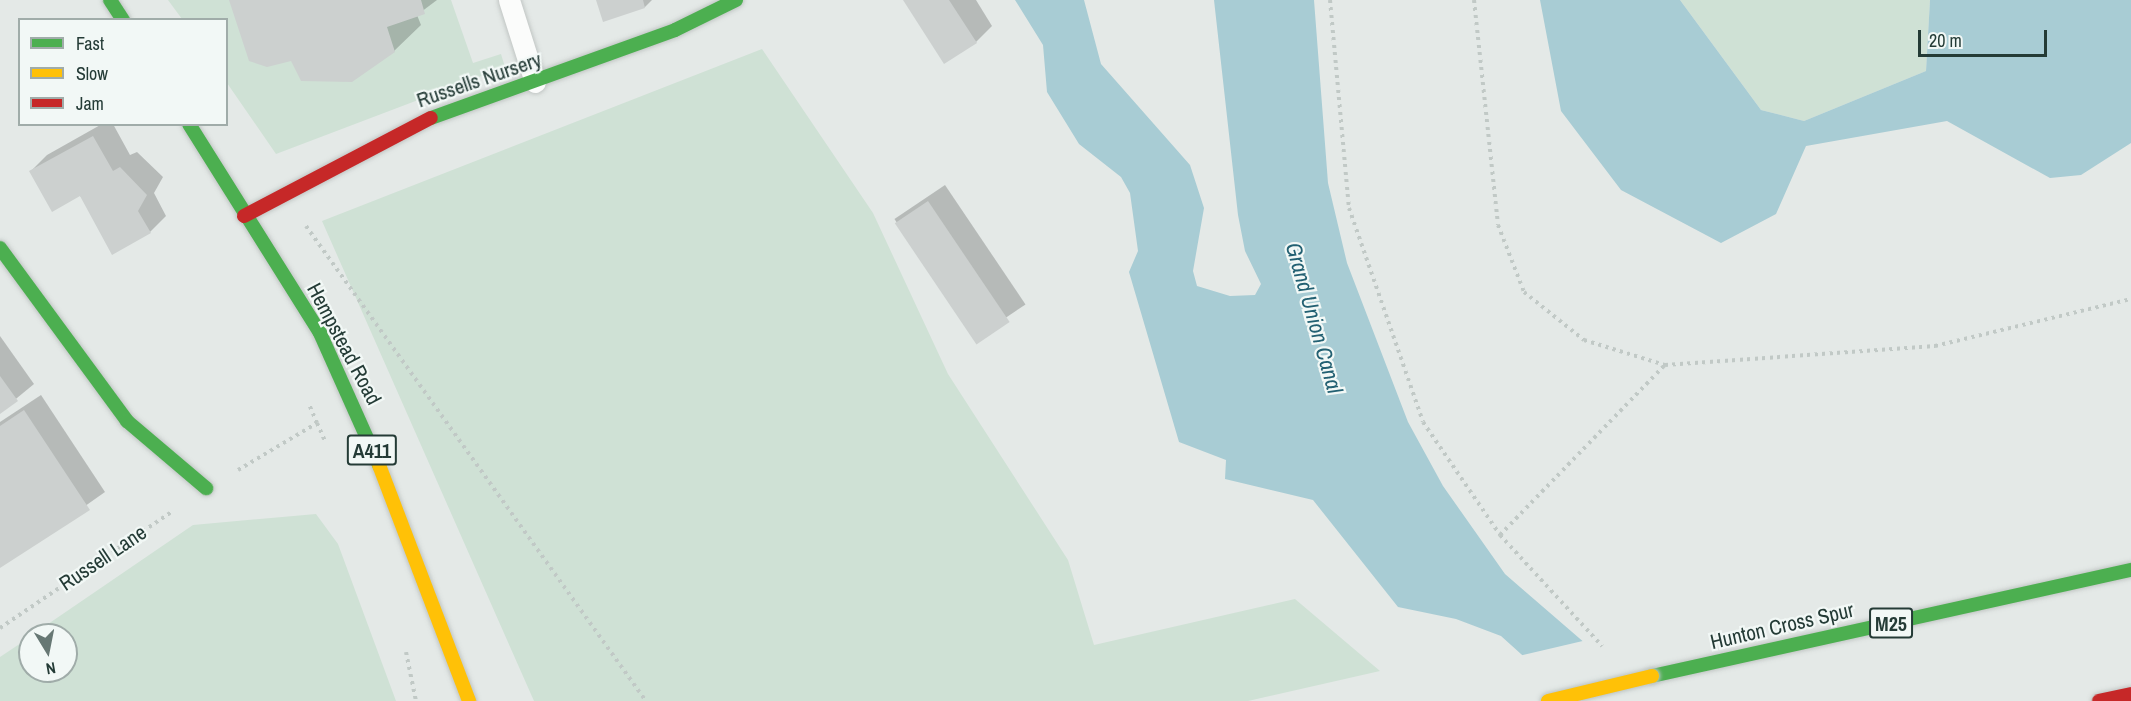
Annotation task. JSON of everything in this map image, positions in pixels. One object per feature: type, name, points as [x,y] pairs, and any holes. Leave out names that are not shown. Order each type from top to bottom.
[{"type":"main road","points":[[110,0],[122,18]]},
{"type":"main road","name":"Russells Nursery","points":[[244,216],[281,191],[404,128],[675,30],[736,0]]},
{"type":"main road","name":"Hempstead Road","points":[[190,126],[244,216],[320,333],[355,402],[469,701]]},
{"type":"main road","points":[[0,248],[127,421],[206,488]]},
{"type":"main road","name":"Hunton Cross Spur","points":[[1548,701],[2131,570]]},
{"type":"main road","points":[[2099,701],[2131,694]]},
{"type":"lane","points":[[509,0],[535,82]]},
{"type":"path","points":[[1330,0],[1349,208],[1377,297],[1423,422],[1500,535],[1610,654]]},
{"type":"path","points":[[1474,0],[1498,225],[1524,292],[1584,340],[1665,365],[1935,346],[2131,299]]},
{"type":"path","points":[[281,191],[646,701]]},
{"type":"path","points":[[1500,535],[1665,365]]},
{"type":"path","name":"Russell Lane","points":[[0,628],[206,488],[317,423],[303,392]]},
{"type":"green space","points":[[168,0],[451,0],[473,63],[501,54],[505,67],[276,154],[228,84],[228,18],[181,18]]},
{"type":"green space","points":[[1680,0],[1930,0],[1926,71],[1804,121],[1761,110]]},
{"type":"green space","points":[[762,49],[873,213],[948,374],[1068,560],[1094,645],[1295,599],[1380,671],[1248,701],[534,701],[322,221]]},
{"type":"green space","points":[[316,514],[338,544],[396,701],[0,701],[0,657],[18,645],[18,683],[78,683],[78,623],[50,623],[193,525]]},
{"type":"water","name":"Grand Union Canal","points":[[1015,0],[1084,0],[1101,64],[1190,165],[1204,208],[1193,271],[1197,286],[1230,296],[1255,295],[1261,284],[1245,251],[1238,215],[1214,0],[1314,0],[1328,183],[1347,263],[1408,422],[1443,486],[1505,574],[1652,701],[1573,701],[1501,636],[1456,619],[1398,607],[1313,500],[1225,479],[1226,460],[1179,442],[1129,272],[1138,251],[1130,193],[1121,177],[1079,144],[1047,92],[1043,45]]},
{"type":"water","points":[[1540,0],[1680,0],[1761,110],[1804,121],[1926,71],[1930,0],[2131,0],[2131,143],[2081,175],[2050,178],[1947,121],[1806,146],[1776,214],[1721,243],[1621,190],[1561,111]]},
{"type":"pier","points":[[1587,640],[1655,701],[1569,701],[1519,656]]},
{"type":"building","points":[[229,0],[421,0],[425,14],[387,27],[395,52],[352,82],[301,81],[291,61],[267,67],[249,61]]},
{"type":"building","points":[[596,0],[643,0],[645,8],[603,22]]},
{"type":"building","points":[[903,0],[949,0],[977,43],[944,64]]},
{"type":"building","points":[[93,136],[113,171],[120,167],[147,195],[138,211],[151,233],[112,255],[80,196],[52,212],[29,171]]},
{"type":"building","points":[[928,201],[1010,322],[976,344],[895,223]]},
{"type":"building","points":[[0,376],[18,401],[0,414]]},
{"type":"building","points":[[24,410],[90,510],[0,568],[0,426]]},
{"type":"traffic: fast","points":[[110,0],[122,18]]},
{"type":"traffic: fast","points":[[431,118],[675,30],[736,0]]},
{"type":"traffic: fast","points":[[190,126],[320,333],[379,465]]},
{"type":"traffic: fast","points":[[0,248],[127,421],[206,488]]},
{"type":"traffic: fast","points":[[1652,676],[2131,570]]},
{"type":"traffic: slow","points":[[379,465],[469,701]]},
{"type":"traffic: slow","points":[[1548,701],[1652,676]]},
{"type":"traffic: jam","points":[[244,216],[431,118]]},
{"type":"traffic: jam","points":[[2099,701],[2131,694]]}]
